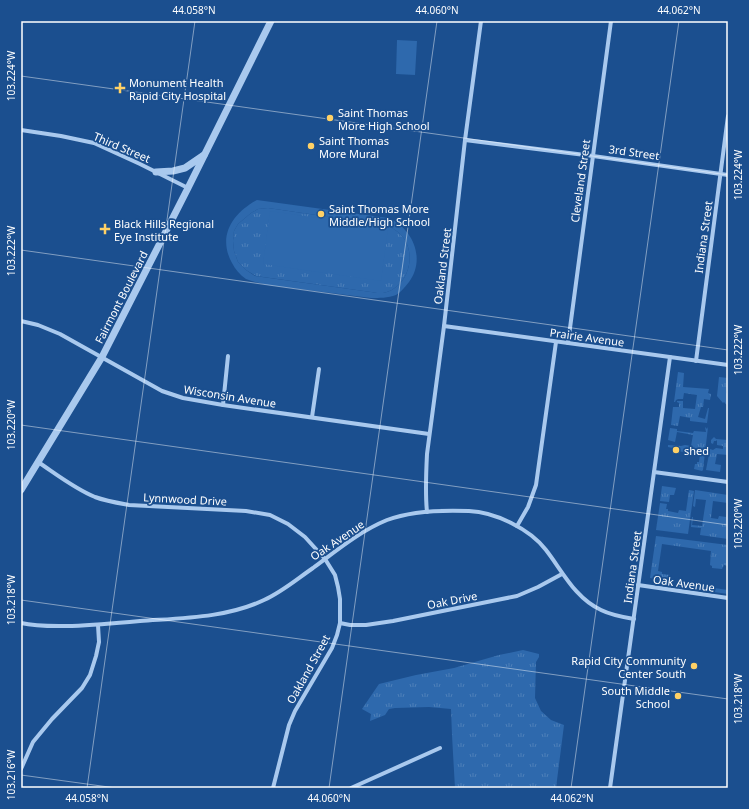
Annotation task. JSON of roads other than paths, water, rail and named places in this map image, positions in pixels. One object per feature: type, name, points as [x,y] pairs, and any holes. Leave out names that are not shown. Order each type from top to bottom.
[{"type":"street","name":"Fairmont Boulevard","points":[[21,490],[102,357],[206,153],[271,21]]},
{"type":"street","name":"Oakland Street","points":[[427,512],[426,475],[429,434],[444,326],[465,140],[481,21]]},
{"type":"street","name":"Cleveland Street","points":[[568,343],[611,21]]},
{"type":"street","name":"Indiana Street","points":[[696,361],[728,116]]},
{"type":"street","name":"Third Street","points":[[21,130],[94,143],[188,188]]},
{"type":"street","name":"3rd Street","points":[[465,140],[728,175]]},
{"type":"street","points":[[156,172],[173,171],[185,168],[206,153]]},
{"type":"street","name":"Wisconsin Avenue","points":[[21,321],[38,325],[60,334],[162,391],[175,396],[196,401],[429,434]]},
{"type":"street","name":"Prairie Avenue","points":[[444,326],[728,365]]},
{"type":"street","points":[[517,526],[530,502],[536,485],[556,342]]},
{"type":"street","points":[[223,405],[228,356]]},
{"type":"street","name":"Indiana Street","points":[[610,788],[670,357]]},
{"type":"street","points":[[312,417],[319,368]]},
{"type":"street","name":"Lynnwood Drive","points":[[38,462],[79,489],[95,497],[113,502],[129,505],[246,511],[270,515],[288,524],[305,537],[325,559]]},
{"type":"street","points":[[654,472],[728,482]]},
{"type":"street","name":"Oak Avenue","points":[[21,623],[48,627],[98,625],[196,617],[235,611],[263,601],[280,592],[325,559],[368,530],[383,522],[402,516],[427,512],[452,511],[471,511],[485,514],[517,526],[531,535],[545,549],[576,592],[600,610],[634,619]]},
{"type":"street","name":"Oakland Street","points":[[273,788],[289,725],[295,710],[332,648],[338,635],[340,623],[340,599],[338,587],[334,575],[325,559]]},
{"type":"street","name":"Oak Drive","points":[[340,623],[350,625],[366,625],[393,621],[517,596],[562,574]]},
{"type":"street","name":"Oak Avenue","points":[[638,585],[728,598]]},
{"type":"street","points":[[21,769],[33,742],[52,719],[82,688],[90,675],[99,642],[98,625]]},
{"type":"street","points":[[351,788],[440,748]]},
{"type":"place","name":"Monument Health Rapid City Hospital","points":[[120,88]]},
{"type":"place","name":"Saint Thomas More High School","points":[[330,118]]},
{"type":"place","name":"Saint Thomas More Mural","points":[[311,146]]},
{"type":"place","name":"Saint Thomas More Middle/High School","points":[[321,214]]},
{"type":"place","name":"Black Hills Regional Eye Institute","points":[[105,229]]},
{"type":"place","name":"shed","points":[[676,450]]},
{"type":"place","name":"Rapid City Community Center South","points":[[694,666]]},
{"type":"place","name":"South Middle School","points":[[678,696]]}]
